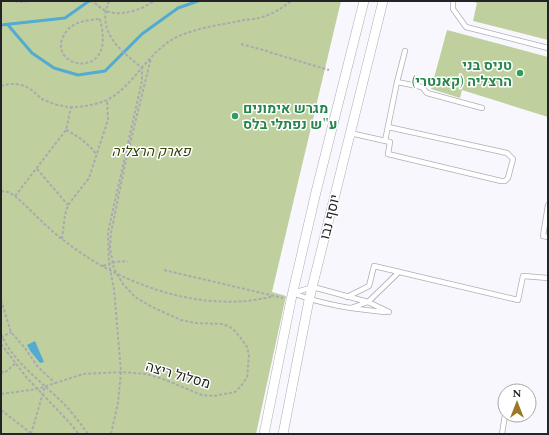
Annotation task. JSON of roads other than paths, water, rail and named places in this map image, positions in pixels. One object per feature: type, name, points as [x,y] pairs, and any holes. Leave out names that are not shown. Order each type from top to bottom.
[{"type":"street","name":"יוסף נבו","points":[[264,434],[292,296],[316,192],[364,1]]},
{"type":"street","name":"יוסף נבו","points":[[284,434],[309,300],[383,1]]},
{"type":"lane","points":[[453,1],[453,9],[466,27],[548,48]]},
{"type":"lane","points":[[388,127],[507,153],[513,159],[508,178],[505,181],[501,181],[388,154],[388,127],[405,51]]},
{"type":"lane","points":[[397,82],[420,87],[427,93],[482,108]]},
{"type":"lane","points":[[350,133],[388,141]]},
{"type":"lane","points":[[548,206],[543,236],[548,237]]},
{"type":"lane","points":[[347,297],[369,286],[374,266],[518,300],[523,276],[548,278]]},
{"type":"lane","points":[[348,309],[368,302],[399,272]]},
{"type":"lane","points":[[313,287],[368,302],[389,312],[348,309],[292,296],[313,287]]},
{"type":"lane","points":[[502,434],[504,423]]},
{"type":"water","points":[[35,341],[44,362],[40,363],[27,345]]},
{"type":"waterway","points":[[1,25],[65,18],[89,1]]},
{"type":"waterway","points":[[8,25],[32,53],[54,68],[78,75],[105,71],[142,34],[178,8],[198,1]]},
{"type":"place","name":"טניס בני הרצליה (קאנטרי)","points":[[520,73]]},
{"type":"place","name":"מגרש אימונים ע\"ש נפתלי בלס","points":[[235,116]]},
{"type":"park label","name":"פארק הרצליה","points":[[151,151]]}]
